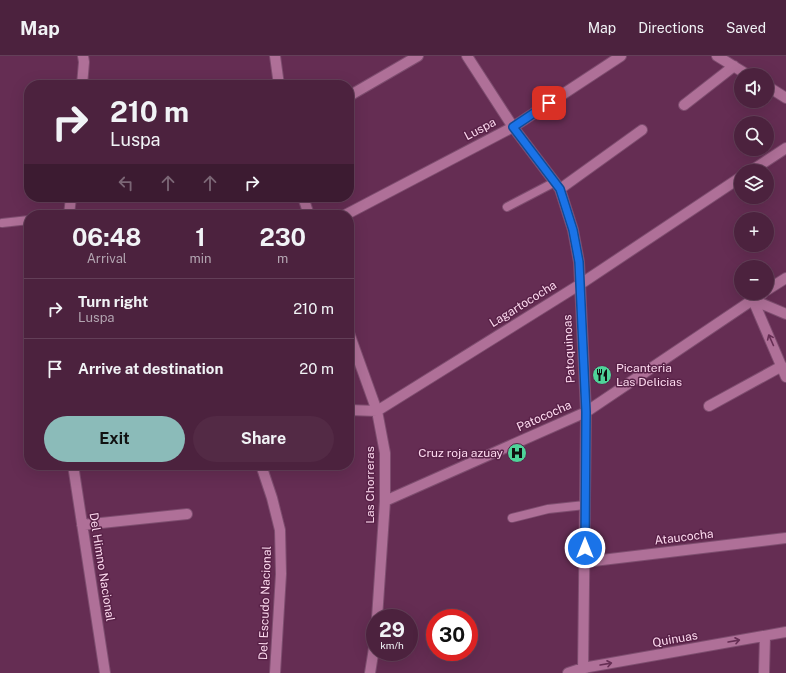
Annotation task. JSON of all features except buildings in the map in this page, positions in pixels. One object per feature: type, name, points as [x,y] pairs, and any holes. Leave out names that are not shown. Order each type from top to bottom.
[{"type":"street","points":[[82,80],[83,56]]},
{"type":"street","points":[[275,56],[278,80]]},
{"type":"street","points":[[354,93],[418,56]]},
{"type":"street","name":"Patoquinoas","points":[[467,56],[513,127],[558,186],[573,230],[579,262],[586,412],[583,670]]},
{"type":"street","name":"Luspa","points":[[354,210],[513,127],[621,56]]},
{"type":"street","points":[[717,56],[737,68]]},
{"type":"street","points":[[684,105],[734,66]]},
{"type":"street","points":[[774,90],[786,98]]},
{"type":"street","points":[[558,186],[642,130]]},
{"type":"street","points":[[762,164],[786,148]]},
{"type":"street","name":"Lagartococha","points":[[377,411],[579,285],[734,182]]},
{"type":"street","points":[[774,286],[786,278]]},
{"type":"street","points":[[753,300],[786,314]]},
{"type":"street","points":[[753,300],[786,377]]},
{"type":"street","name":"Patococha","points":[[385,501],[586,412],[753,300]]},
{"type":"street","name":"Las Chorreras","points":[[354,347],[377,411],[385,453],[385,501],[378,609]]},
{"type":"street","points":[[709,406],[782,366]]},
{"type":"street","points":[[354,410],[377,411]]},
{"type":"street","name":"Del Himno Nacional","points":[[74,470],[105,673]]},
{"type":"street","name":"Del Escudo Nacional","points":[[263,470],[280,530],[281,574],[275,673]]},
{"type":"street","points":[[82,525],[187,514]]},
{"type":"street","name":"Ataucocha","points":[[585,562],[786,538]]},
{"type":"street","name":"Quinuas","points":[[568,673],[786,632]]},
{"type":"street","points":[[764,673],[765,636]]},
{"type":"street","points":[[370,673],[372,661]]},
{"type":"lane","points":[[507,207],[558,186]]},
{"type":"lane","points":[[2,224],[24,221]]},
{"type":"lane","points":[[512,518],[548,509],[585,505]]},
{"type":"place","name":"Picanteria Las Delicias","points":[[602,375]]},
{"type":"place","name":"Cruz roja azuay","points":[[517,453]]},
{"type":"route","points":[[549,103],[513,127],[560,189],[573,230],[579,262],[586,412],[585,548]]}]
